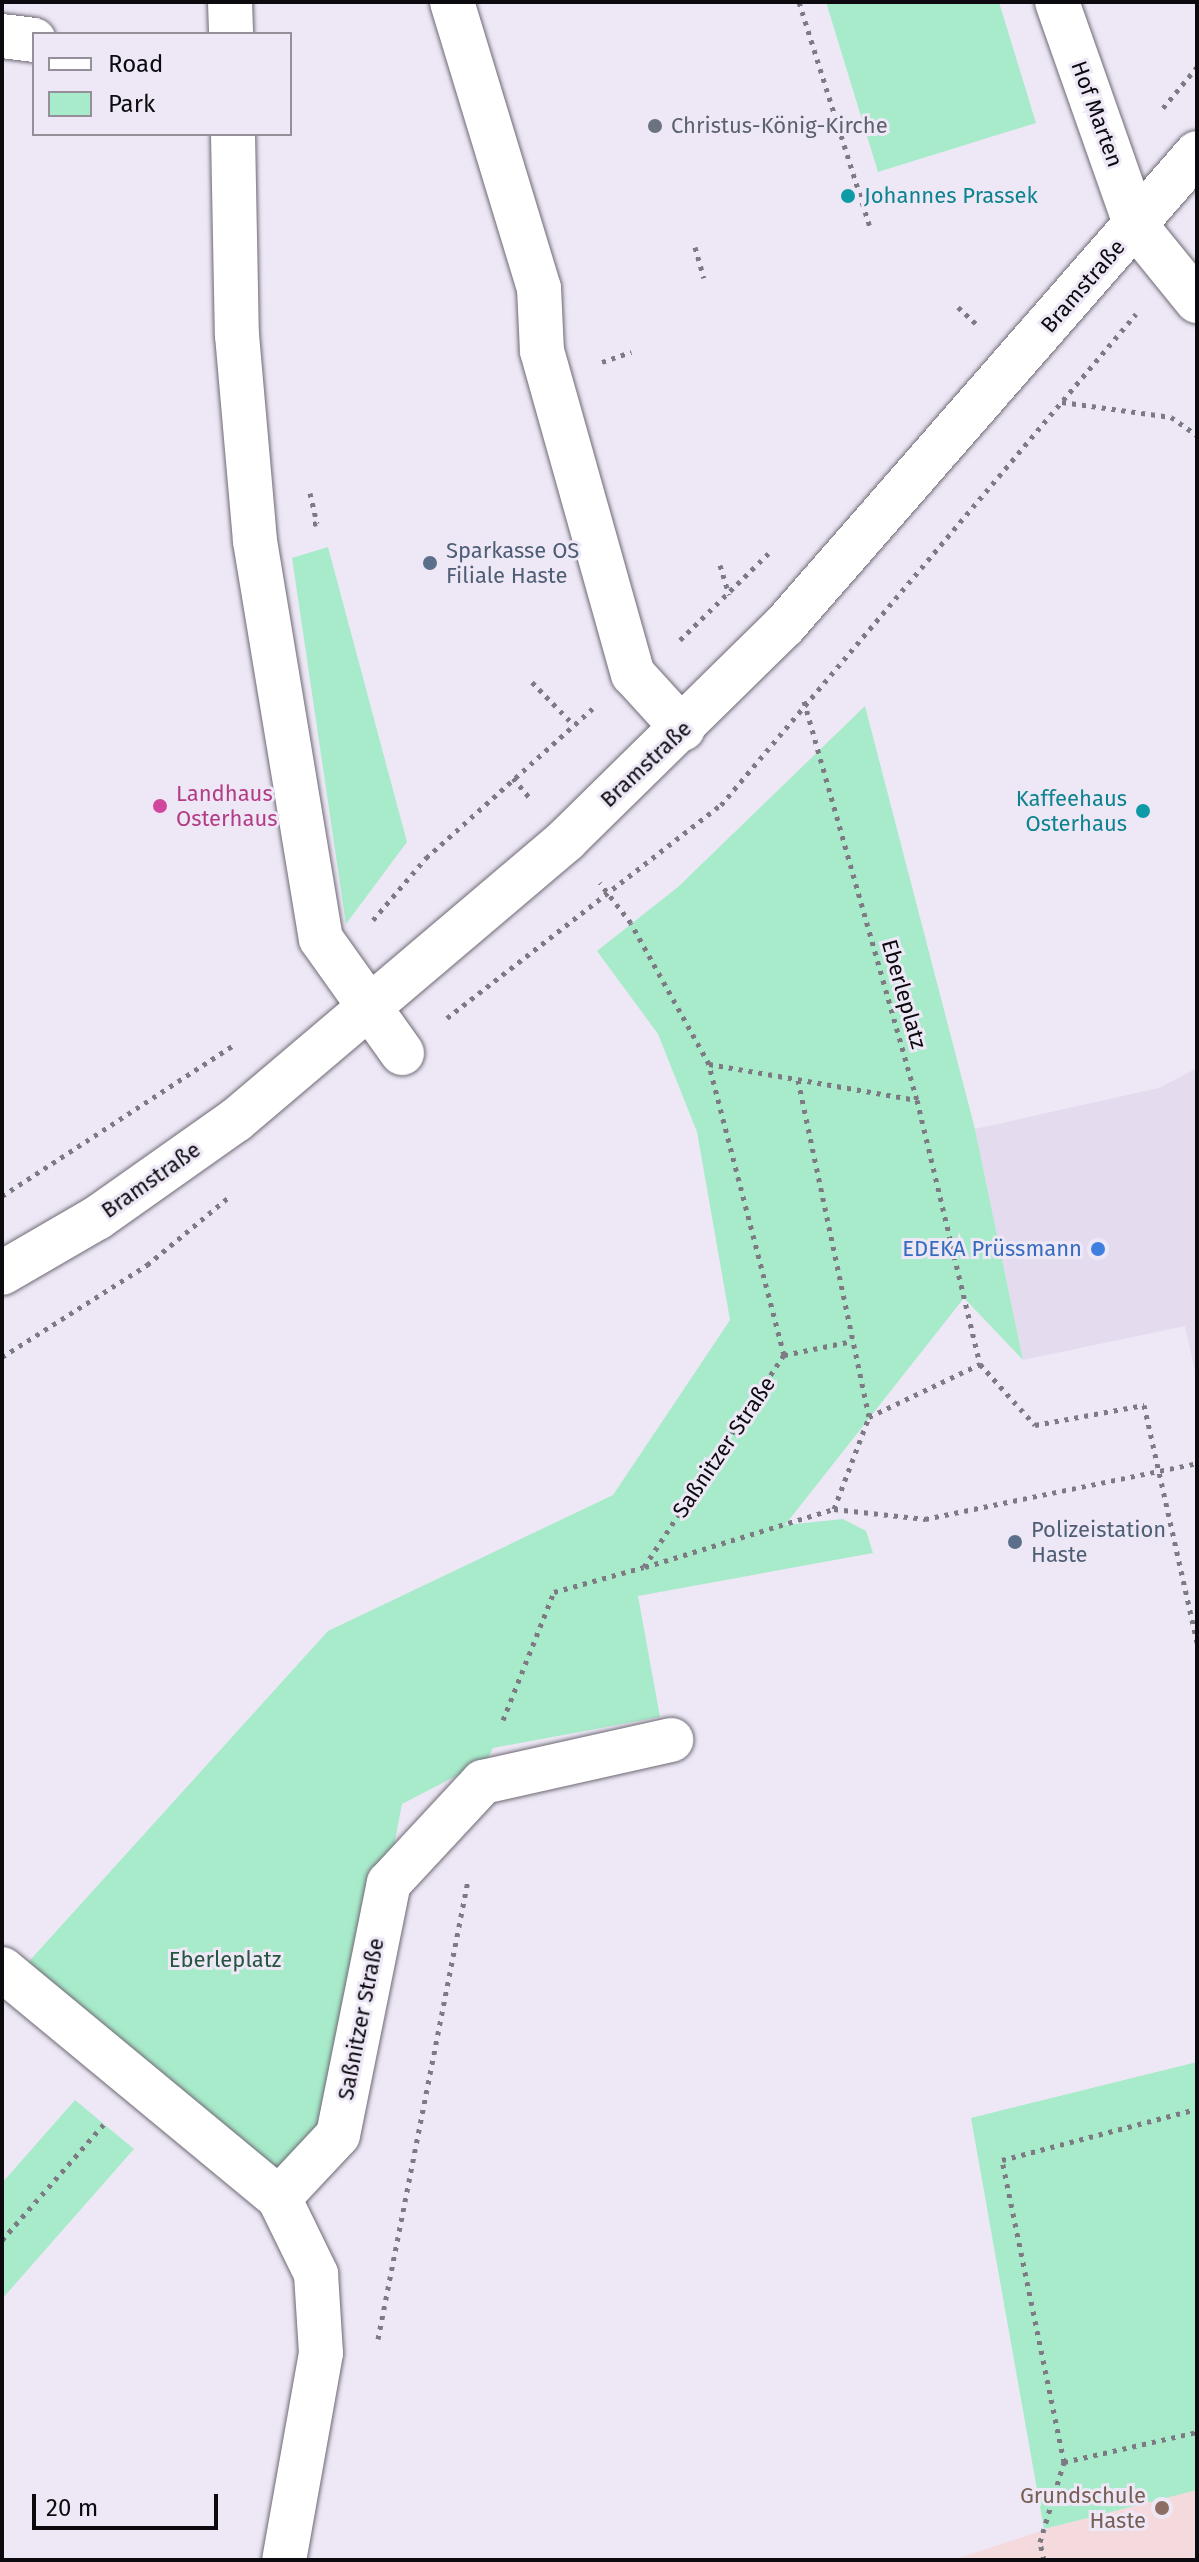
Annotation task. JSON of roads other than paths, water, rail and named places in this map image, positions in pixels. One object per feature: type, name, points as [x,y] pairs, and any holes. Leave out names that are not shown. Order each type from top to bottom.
[{"type":"street","points":[[230,2],[231,32]]},
{"type":"street","points":[[452,2],[539,288],[542,351],[633,674],[683,729]]},
{"type":"street","name":"Hof Marten","points":[[1057,2],[1136,226]]},
{"type":"street","points":[[2,36],[32,40]]},
{"type":"street","points":[[233,136],[237,335],[255,541],[321,939],[334,967],[368,1014],[402,1053]]},
{"type":"street","name":"Bramstraße","points":[[2,1273],[97,1218],[236,1120],[368,1014],[683,729],[784,626],[1197,153]]},
{"type":"street","points":[[1136,226],[1185,285]]},
{"type":"street","name":"Saßnitzer Straße","points":[[279,2198],[338,2135],[389,1883],[485,1771],[671,1740]]},
{"type":"street","points":[[6,1980],[140,2082],[279,2198],[316,2274],[321,2353],[284,2560]]},
{"type":"place","name":"Christus-König-Kirche","points":[[655,126]]},
{"type":"place","name":"Johannes Prassek","points":[[848,196]]},
{"type":"place","name":"Sparkasse OS Filiale Haste","points":[[430,563]]},
{"type":"place","name":"Landhaus Osterhaus","points":[[160,806]]},
{"type":"place","name":"Kaffeehaus Osterhaus","points":[[1143,811]]},
{"type":"place","name":"EDEKA Prüssmann","points":[[1098,1249]]},
{"type":"place","name":"Polizeistation Haste","points":[[1015,1542]]},
{"type":"place","name":"Grundschule Haste","points":[[1162,2508]]},
{"type":"park label","name":"Eberleplatz","points":[[225,1960]]}]
